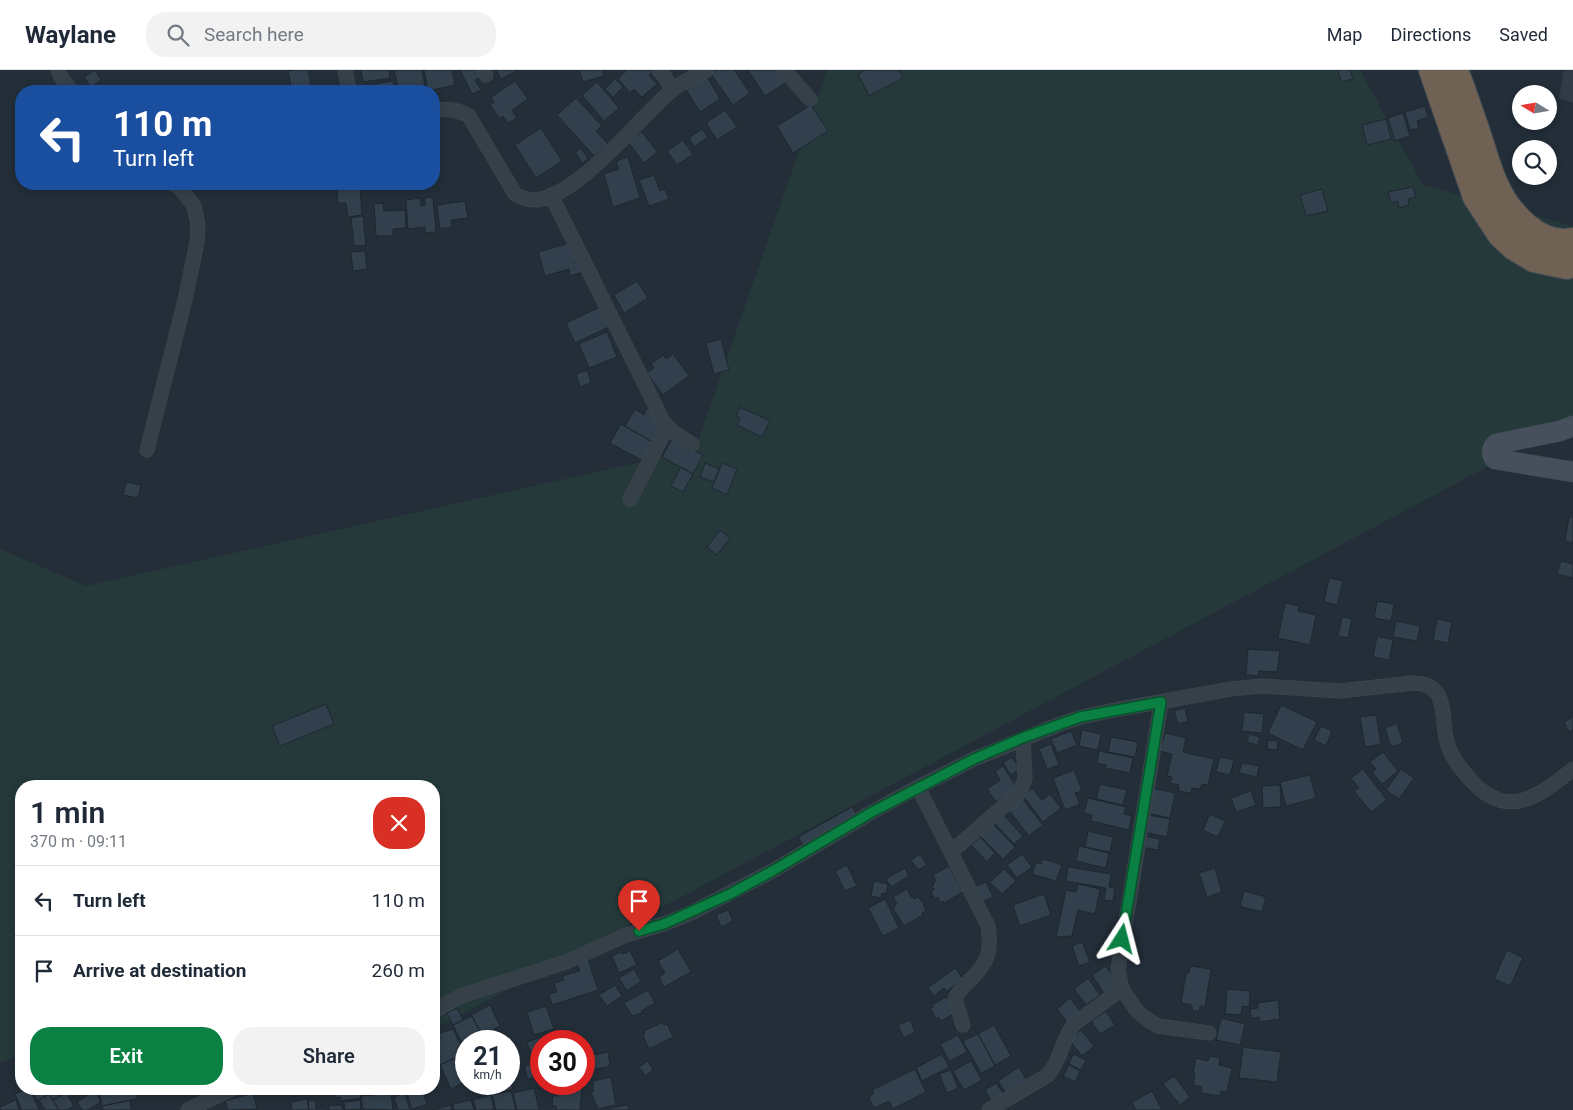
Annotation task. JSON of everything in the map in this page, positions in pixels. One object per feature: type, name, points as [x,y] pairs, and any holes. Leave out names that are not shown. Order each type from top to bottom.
[{"type":"highway","points":[[1432,70],[1476,197],[1501,234],[1514,247],[1534,260],[1566,266],[1573,264]]},
{"type":"highway","points":[[1455,70],[1495,185],[1517,218],[1526,228],[1541,236],[1556,242],[1573,241]]},
{"type":"street","points":[[58,70],[67,85]]},
{"type":"street","points":[[345,70],[349,85]]},
{"type":"street","points":[[659,70],[672,89]]},
{"type":"street","points":[[440,109],[460,110],[469,116],[514,194],[523,199],[535,200],[551,195],[585,175],[672,89],[707,70]]},
{"type":"street","points":[[784,70],[810,100]]},
{"type":"street","points":[[147,450],[185,300],[197,242],[198,224],[194,206],[182,190]]},
{"type":"street","points":[[551,195],[667,427],[692,444]]},
{"type":"street","points":[[1573,426],[1560,431],[1496,444],[1492,451],[1492,456],[1495,459],[1573,472]]},
{"type":"street","points":[[630,499],[667,427]]},
{"type":"street","points":[[440,1008],[460,996],[566,962],[626,936],[664,924],[693,912],[774,870],[918,787],[1022,738],[1080,717],[1249,687],[1263,686],[1340,691],[1423,683],[1436,692],[1441,702],[1445,737],[1448,748],[1456,762],[1472,782],[1492,799],[1510,802],[1530,798],[1543,792],[1573,769]]},
{"type":"street","points":[[1161,702],[1118,970],[1122,989],[1137,1011],[1148,1020],[1158,1026],[1208,1033]]},
{"type":"street","points":[[952,852],[1020,792],[1025,778],[1022,738]]},
{"type":"street","points":[[918,787],[988,926],[990,943],[988,956],[983,965],[960,989],[955,999],[963,1025]]},
{"type":"street","points":[[989,1110],[1048,1075],[1053,1069],[1068,1032],[1074,1024],[1122,989]]},
{"type":"street","points":[[188,1110],[219,1095]]},
{"type":"shaded area","points":[[1564,70],[1573,70],[1573,103],[1559,98]]},
{"type":"green space","points":[[827,70],[1360,70],[1423,185],[1573,226],[1573,421],[440,1026],[440,780],[15,780],[15,1057],[0,1063],[0,549],[86,586],[695,450]]},
{"type":"building","points":[[95,70],[101,80],[94,85],[90,85],[84,77]]},
{"type":"building","points":[[308,70],[311,85],[291,85],[288,71]]},
{"type":"building","points":[[361,70],[389,70],[390,78],[363,82]]},
{"type":"building","points":[[394,70],[422,70],[425,85],[398,85]]},
{"type":"building","points":[[424,70],[452,70],[455,85],[440,88],[440,85],[427,85]]},
{"type":"building","points":[[460,70],[482,70],[485,75],[475,80],[481,90],[472,94]]},
{"type":"building","points":[[496,70],[518,70],[501,79]]},
{"type":"building","points":[[579,70],[602,70],[604,76],[583,82]]},
{"type":"building","points":[[627,70],[651,70],[652,72],[649,75],[657,84],[642,97],[634,89],[630,93],[618,79]]},
{"type":"building","points":[[716,70],[734,70],[750,93],[733,105],[711,74]]},
{"type":"building","points":[[748,70],[780,70],[787,82],[765,96]]},
{"type":"building","points":[[866,70],[899,70],[903,78],[869,96],[858,74]]},
{"type":"building","points":[[1338,70],[1350,70],[1353,79],[1341,82]]},
{"type":"building","points":[[706,75],[720,99],[700,112],[685,88]]},
{"type":"building","points":[[615,79],[623,87],[613,97],[605,89]]},
{"type":"building","points":[[393,81],[394,85],[374,85]]},
{"type":"building","points":[[515,81],[528,99],[512,110],[517,118],[508,123],[503,116],[500,119],[490,105],[494,102],[491,97]]},
{"type":"building","points":[[597,82],[619,108],[604,121],[582,95]]},
{"type":"building","points":[[576,98],[602,126],[596,131],[608,144],[594,156],[557,115]]},
{"type":"building","points":[[811,105],[828,131],[793,153],[777,126]]},
{"type":"building","points":[[1425,106],[1428,117],[1417,121],[1419,128],[1410,130],[1405,112]]},
{"type":"building","points":[[725,110],[737,127],[717,140],[706,123]]},
{"type":"building","points":[[1403,113],[1410,136],[1395,141],[1388,118]]},
{"type":"building","points":[[1386,119],[1391,139],[1367,145],[1362,125]]},
{"type":"building","points":[[541,128],[562,161],[536,178],[515,145]]},
{"type":"building","points":[[702,129],[708,137],[694,147],[689,138]]},
{"type":"building","points":[[642,132],[657,152],[644,163],[628,142]]},
{"type":"building","points":[[683,140],[693,154],[677,165],[667,151]]},
{"type":"building","points":[[581,148],[588,159],[582,163],[575,152]]},
{"type":"building","points":[[628,157],[640,198],[613,207],[604,174],[619,169],[616,161]]},
{"type":"building","points":[[654,175],[660,191],[665,189],[669,199],[649,206],[639,180]]},
{"type":"building","points":[[1413,187],[1416,197],[1408,199],[1409,205],[1399,208],[1398,201],[1391,203],[1388,192]]},
{"type":"building","points":[[1322,189],[1328,211],[1306,216],[1300,195]]},
{"type":"building","points":[[337,190],[360,190],[362,215],[348,217],[346,203],[338,203]]},
{"type":"building","points":[[433,197],[436,232],[425,233],[425,227],[408,229],[406,200],[420,198],[421,206],[425,205],[425,198]]},
{"type":"building","points":[[465,201],[468,218],[451,220],[452,227],[440,229],[437,205]]},
{"type":"building","points":[[383,203],[384,211],[405,210],[406,228],[393,229],[393,236],[376,236],[374,204]]},
{"type":"building","points":[[363,216],[366,245],[354,246],[351,218]]},
{"type":"building","points":[[570,243],[576,263],[580,261],[583,272],[570,276],[569,269],[545,276],[538,252]]},
{"type":"building","points":[[365,251],[367,269],[353,271],[351,252]]},
{"type":"building","points":[[637,281],[648,298],[624,313],[614,295]]},
{"type":"building","points":[[600,307],[609,327],[575,343],[566,323]]},
{"type":"building","points":[[607,332],[617,357],[589,368],[579,344]]},
{"type":"building","points":[[721,339],[729,370],[714,374],[706,343]]},
{"type":"building","points":[[673,354],[689,376],[663,395],[647,373],[654,368],[651,364],[663,355],[666,359]]},
{"type":"building","points":[[587,370],[591,383],[580,387],[576,374]]},
{"type":"building","points":[[740,407],[770,421],[762,437],[737,425],[740,418],[736,416]]},
{"type":"building","points":[[647,408],[654,412],[658,427],[663,430],[656,444],[625,426],[635,409],[644,415]]},
{"type":"building","points":[[621,424],[656,444],[645,462],[610,443]]},
{"type":"building","points":[[672,439],[703,455],[693,474],[662,457]]},
{"type":"building","points":[[705,463],[719,469],[714,482],[700,477]]},
{"type":"building","points":[[722,463],[737,469],[727,495],[712,488]]},
{"type":"building","points":[[681,467],[693,474],[683,492],[671,486]]},
{"type":"building","points":[[126,482],[141,485],[138,498],[123,495]]},
{"type":"building","points":[[1569,517],[1573,517],[1573,543],[1565,541]]},
{"type":"building","points":[[720,530],[730,538],[717,555],[707,547]]},
{"type":"building","points":[[1561,561],[1573,564],[1573,578],[1557,574]]},
{"type":"building","points":[[1329,578],[1343,581],[1337,605],[1324,602]]},
{"type":"building","points":[[1377,601],[1394,604],[1391,621],[1374,618]]},
{"type":"building","points":[[1285,603],[1299,606],[1298,611],[1316,615],[1310,645],[1278,638]]},
{"type":"building","points":[[1342,617],[1352,619],[1348,638],[1338,636]]},
{"type":"building","points":[[1437,619],[1452,622],[1448,643],[1433,640]]},
{"type":"building","points":[[1396,621],[1420,626],[1417,641],[1393,637]]},
{"type":"building","points":[[1377,636],[1393,640],[1389,660],[1373,657]]},
{"type":"building","points":[[1248,649],[1280,651],[1277,672],[1259,671],[1258,676],[1246,675]]},
{"type":"building","points":[[326,704],[334,724],[280,746],[272,726]]},
{"type":"building","points":[[1281,705],[1317,722],[1303,750],[1268,733]]},
{"type":"building","points":[[1185,708],[1188,721],[1178,724],[1174,711]]},
{"type":"building","points":[[1244,712],[1264,714],[1262,733],[1242,731]]},
{"type":"building","points":[[1376,715],[1381,744],[1365,747],[1360,717]]},
{"type":"building","points":[[1573,717],[1573,730],[1569,732],[1564,722]]},
{"type":"building","points":[[1397,723],[1403,743],[1391,747],[1385,728]]},
{"type":"building","points":[[1321,726],[1332,731],[1326,746],[1314,740]]},
{"type":"building","points":[[1082,730],[1101,734],[1098,750],[1079,746]]},
{"type":"building","points":[[1071,731],[1077,745],[1057,753],[1051,739]]},
{"type":"building","points":[[1165,733],[1186,738],[1183,752],[1214,759],[1208,785],[1202,784],[1200,789],[1192,788],[1191,793],[1178,791],[1179,785],[1170,783],[1172,777],[1167,776],[1172,754],[1160,751]]},
{"type":"building","points":[[1249,734],[1260,737],[1258,745],[1247,742]]},
{"type":"building","points":[[1111,737],[1138,742],[1135,757],[1108,752]]},
{"type":"building","points":[[1268,740],[1278,741],[1277,750],[1267,749]]},
{"type":"building","points":[[1051,744],[1059,765],[1047,769],[1039,749]]},
{"type":"building","points":[[1099,751],[1133,758],[1130,773],[1105,768],[1106,765],[1097,763]]},
{"type":"building","points":[[1383,752],[1398,771],[1382,784],[1372,772],[1376,769],[1370,762]]},
{"type":"building","points":[[1012,757],[1020,769],[1011,775],[1003,763]]},
{"type":"building","points":[[1220,757],[1234,760],[1230,775],[1216,772]]},
{"type":"building","points":[[1242,763],[1259,766],[1257,777],[1239,773]]},
{"type":"building","points":[[1003,766],[1017,788],[996,802],[987,789],[1000,780],[995,771]]},
{"type":"building","points":[[1363,769],[1387,800],[1371,812],[1354,791],[1359,788],[1351,778]]},
{"type":"building","points":[[1401,769],[1414,778],[1399,799],[1386,790]]},
{"type":"building","points":[[1074,770],[1082,791],[1075,793],[1080,804],[1065,810],[1053,778]]},
{"type":"building","points":[[1310,775],[1316,798],[1286,806],[1280,782]]},
{"type":"building","points":[[1100,784],[1127,790],[1123,805],[1096,799]]},
{"type":"building","points":[[1280,785],[1281,807],[1263,808],[1262,786]]},
{"type":"building","points":[[1032,788],[1042,800],[1050,794],[1061,808],[1043,822],[1023,796]]},
{"type":"building","points":[[1152,788],[1175,793],[1170,818],[1147,813]]},
{"type":"building","points":[[1251,791],[1256,805],[1236,812],[1231,798]]},
{"type":"building","points":[[1021,797],[1043,825],[1029,836],[1007,808]]},
{"type":"building","points":[[1088,798],[1126,807],[1124,814],[1132,816],[1129,830],[1091,821],[1092,815],[1084,813]]},
{"type":"building","points":[[852,807],[857,815],[803,845],[798,837]]},
{"type":"building","points":[[1002,813],[1023,836],[1014,844],[993,822]]},
{"type":"building","points":[[1210,814],[1225,821],[1218,837],[1203,830]]},
{"type":"building","points":[[1147,815],[1170,819],[1167,837],[1144,832]]},
{"type":"building","points":[[993,824],[1015,847],[1003,859],[980,836]]},
{"type":"building","points":[[1088,831],[1113,837],[1110,852],[1085,847]]},
{"type":"building","points":[[1143,836],[1160,839],[1158,850],[1141,847]]},
{"type":"building","points":[[980,837],[995,853],[987,862],[971,845]]},
{"type":"building","points":[[1079,846],[1109,853],[1106,868],[1076,861]]},
{"type":"building","points":[[920,854],[927,865],[918,870],[911,860]]},
{"type":"building","points":[[1022,854],[1032,867],[1017,878],[1007,865]]},
{"type":"building","points":[[1043,859],[1062,865],[1056,881],[1032,874],[1036,863],[1041,864]]},
{"type":"building","points":[[847,865],[857,886],[845,891],[835,871]]},
{"type":"building","points":[[949,866],[963,892],[944,903],[943,901],[940,903],[938,897],[935,899],[931,892],[934,890],[933,883],[936,881],[933,875]]},
{"type":"building","points":[[1068,867],[1111,874],[1109,887],[1115,888],[1113,901],[1104,900],[1106,888],[1066,881]]},
{"type":"building","points":[[905,868],[909,876],[891,887],[886,879]]},
{"type":"building","points":[[1215,868],[1222,892],[1207,897],[1199,873]]},
{"type":"building","points":[[1004,869],[1016,881],[1002,894],[990,882]]},
{"type":"building","points":[[874,881],[888,884],[886,894],[882,893],[881,898],[871,896]]},
{"type":"building","points":[[986,882],[993,897],[980,903],[973,887]]},
{"type":"building","points":[[1078,884],[1100,889],[1095,914],[1078,910],[1072,936],[1056,937],[1066,890],[1076,892]]},
{"type":"building","points":[[907,889],[911,897],[913,896],[914,899],[918,897],[922,900],[926,911],[922,913],[923,915],[904,926],[894,910],[894,906],[897,904],[893,897]]},
{"type":"building","points":[[1244,891],[1266,897],[1262,912],[1240,906]]},
{"type":"building","points":[[1044,894],[1051,915],[1020,926],[1013,905]]},
{"type":"building","points":[[885,899],[899,928],[883,936],[868,908]]},
{"type":"building","points":[[728,910],[733,921],[721,927],[716,915]]},
{"type":"building","points":[[1082,942],[1090,962],[1079,966],[1072,946]]},
{"type":"building","points":[[678,949],[691,972],[664,987],[659,977],[665,973],[658,961]]},
{"type":"building","points":[[1507,950],[1523,958],[1510,986],[1494,979]]},
{"type":"building","points":[[630,951],[637,965],[619,973],[612,956]]},
{"type":"building","points":[[588,959],[598,990],[552,1005],[549,994],[557,992],[554,983],[564,980],[562,976],[580,971],[577,963]]},
{"type":"building","points":[[1106,966],[1119,986],[1105,995],[1092,975]]},
{"type":"building","points":[[1190,966],[1211,969],[1205,1007],[1200,1006],[1199,1012],[1192,1010],[1192,1005],[1181,1003],[1186,973],[1189,973]]},
{"type":"building","points":[[955,968],[963,979],[947,991],[944,988],[934,996],[928,988]]},
{"type":"building","points":[[634,969],[641,981],[627,991],[619,978]]},
{"type":"building","points":[[1088,978],[1100,995],[1086,1005],[1074,989]]},
{"type":"building","points":[[615,985],[622,996],[607,1006],[599,995]]},
{"type":"building","points":[[1227,989],[1250,991],[1249,1007],[1242,1006],[1241,1015],[1225,1014]]},
{"type":"building","points":[[648,990],[655,1003],[641,1011],[643,1013],[632,1016],[624,1003]]},
{"type":"building","points":[[946,997],[955,1013],[941,1021],[938,1017],[936,1019],[930,1008]]},
{"type":"building","points":[[1070,998],[1081,1012],[1068,1023],[1057,1009]]},
{"type":"building","points":[[1278,1000],[1280,1019],[1260,1022],[1259,1017],[1251,1018],[1250,1009],[1258,1008],[1258,1003]]},
{"type":"building","points":[[490,1005],[500,1026],[492,1030],[479,1030],[471,1015]]},
{"type":"building","points":[[546,1006],[554,1029],[532,1030],[527,1012]]},
{"type":"building","points":[[457,1008],[463,1020],[453,1025],[447,1013]]},
{"type":"building","points":[[1106,1011],[1115,1025],[1100,1034],[1091,1021]]},
{"type":"building","points":[[472,1016],[479,1030],[456,1030],[453,1025]]},
{"type":"building","points":[[1221,1018],[1245,1024],[1240,1045],[1216,1040]]},
{"type":"building","points":[[910,1020],[915,1032],[904,1038],[898,1025]]},
{"type":"building","points":[[663,1022],[664,1025],[667,1024],[673,1037],[649,1049],[643,1036],[645,1034],[644,1031]]},
{"type":"building","points":[[994,1025],[1011,1056],[995,1065],[978,1034]]},
{"type":"building","points":[[453,1029],[455,1033],[455,1058],[440,1065],[440,1033]]},
{"type":"building","points":[[1081,1030],[1094,1046],[1082,1056],[1069,1040]]},
{"type":"building","points":[[978,1034],[995,1066],[981,1073],[963,1041]]},
{"type":"building","points":[[958,1035],[967,1052],[949,1061],[940,1044]]},
{"type":"building","points":[[530,1041],[530,1052],[527,1042]]},
{"type":"building","points":[[1243,1047],[1281,1052],[1277,1082],[1239,1078]]},
{"type":"building","points":[[608,1052],[610,1066],[595,1069],[595,1055]]},
{"type":"building","points":[[942,1054],[949,1067],[922,1081],[916,1068]]},
{"type":"building","points":[[1073,1054],[1086,1060],[1081,1070],[1069,1064]]},
{"type":"building","points":[[1210,1056],[1220,1058],[1219,1065],[1232,1068],[1227,1092],[1221,1091],[1220,1096],[1201,1093],[1202,1087],[1193,1085],[1196,1058],[1208,1061]]},
{"type":"building","points":[[454,1058],[455,1087],[451,1089],[440,1065]]},
{"type":"building","points":[[648,1061],[653,1070],[645,1076],[639,1067]]},
{"type":"building","points":[[971,1061],[982,1080],[964,1090],[953,1071]]},
{"type":"building","points":[[530,1064],[530,1078],[528,1079],[524,1066]]},
{"type":"building","points":[[1069,1065],[1080,1071],[1075,1082],[1063,1076]]},
{"type":"building","points":[[1019,1067],[1028,1082],[1008,1096],[998,1081]]},
{"type":"building","points":[[915,1069],[926,1092],[893,1109],[889,1101],[874,1108],[869,1098],[874,1093],[872,1090]]},
{"type":"building","points":[[951,1070],[958,1088],[947,1093],[939,1074]]},
{"type":"building","points":[[1174,1076],[1190,1097],[1180,1105],[1163,1084]]},
{"type":"building","points":[[611,1077],[616,1105],[598,1109],[592,1095],[595,1095],[595,1081]]},
{"type":"building","points":[[996,1083],[1005,1096],[993,1103],[985,1090]]},
{"type":"building","points":[[530,1089],[530,1095],[536,1095],[539,1110],[517,1110],[513,1095],[520,1095],[520,1091]]},
{"type":"building","points":[[1152,1091],[1162,1110],[1136,1110],[1132,1102]]},
{"type":"building","points":[[15,1095],[33,1095],[39,1110],[22,1110]]},
{"type":"building","points":[[34,1095],[47,1095],[38,1101]]},
{"type":"building","points":[[50,1095],[58,1095],[59,1097],[53,1100]]},
{"type":"building","points":[[50,1095],[59,1110],[45,1110],[39,1100]]},
{"type":"building","points":[[62,1095],[67,1095],[74,1106],[67,1110],[59,1110],[53,1100]]},
{"type":"building","points":[[88,1095],[97,1095],[101,1102],[88,1110],[82,1110],[77,1102]]},
{"type":"building","points":[[100,1095],[136,1095],[137,1099],[102,1106]]},
{"type":"building","points":[[246,1095],[254,1095],[257,1109],[228,1110],[225,1101]]},
{"type":"building","points":[[335,1095],[360,1095],[361,1098],[341,1101],[340,1097],[335,1098]]},
{"type":"building","points":[[391,1095],[393,1110],[363,1109],[361,1096]]},
{"type":"building","points":[[406,1095],[410,1110],[398,1110],[394,1097]]},
{"type":"building","points":[[408,1095],[424,1095],[427,1104],[412,1109]]},
{"type":"building","points":[[491,1095],[494,1108],[491,1110],[476,1110],[473,1100]]},
{"type":"building","points":[[492,1095],[512,1095],[516,1110],[496,1110]]},
{"type":"building","points":[[581,1095],[580,1110],[556,1110],[556,1106],[552,1106],[553,1096]]},
{"type":"building","points":[[307,1099],[309,1110],[292,1110],[291,1102]]},
{"type":"building","points":[[16,1100],[19,1110],[0,1110],[0,1107]]},
{"type":"building","points":[[130,1100],[131,1110],[103,1110],[102,1106]]},
{"type":"building","points":[[315,1100],[316,1109],[324,1108],[324,1110],[309,1110],[308,1101]]},
{"type":"building","points":[[360,1100],[361,1109],[345,1110],[344,1102]]},
{"type":"building","points":[[471,1100],[474,1110],[454,1110],[453,1104]]},
{"type":"building","points":[[342,1105],[342,1110],[329,1110],[328,1106]]},
{"type":"building","points":[[451,1105],[452,1110],[432,1110]]},
{"type":"building","points":[[628,1105],[629,1110],[610,1110],[610,1108]]},
{"type":"route","points":[[639,931],[664,924],[732,893],[872,812],[974,759],[1022,738],[1080,717],[1161,702],[1122,939]]}]
